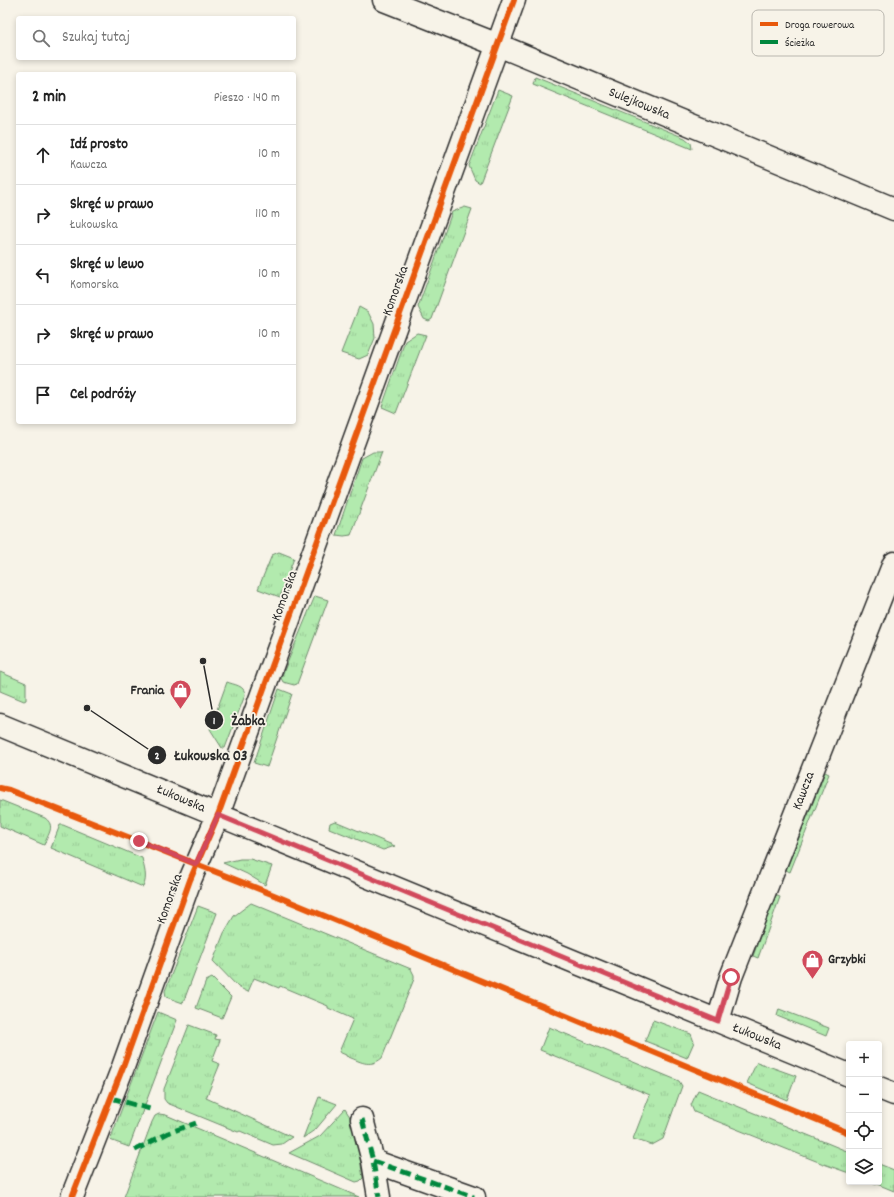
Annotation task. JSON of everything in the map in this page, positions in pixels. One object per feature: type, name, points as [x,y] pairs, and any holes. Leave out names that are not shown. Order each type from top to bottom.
[{"type":"street","name":"Sulejkowska","points":[[384,0],[498,45],[894,209]]},
{"type":"street","name":"Komorska","points":[[72,1197],[126,1060],[190,880],[218,815],[514,0]]},
{"type":"street","name":"Kawcza","points":[[718,1021],[731,977],[894,563]]},
{"type":"street","name":"Łukowska","points":[[0,725],[846,1074]]},
{"type":"street","points":[[882,1089],[894,1094]]},
{"type":"street","points":[[362,1119],[379,1197]]},
{"type":"street","points":[[372,1161],[474,1197]]},
{"type":"green space","points":[[535,77],[685,138],[691,143],[692,149],[533,84]]},
{"type":"green space","points":[[498,90],[513,96],[480,183],[475,180],[469,166]]},
{"type":"green space","points":[[465,207],[472,209],[432,319],[429,321],[424,319],[418,307],[452,212]]},
{"type":"green space","points":[[359,307],[368,312],[374,324],[375,338],[368,355],[359,359],[341,353]]},
{"type":"green space","points":[[417,333],[426,335],[396,413],[382,407],[405,341]]},
{"type":"green space","points":[[373,452],[382,452],[351,535],[336,535],[362,458]]},
{"type":"green space","points":[[279,552],[294,558],[280,597],[258,589],[272,555]]},
{"type":"green space","points":[[315,596],[328,600],[297,684],[294,685],[283,682],[281,678]]},
{"type":"green space","points":[[0,672],[26,683],[26,700],[24,701],[0,691]]},
{"type":"green space","points":[[227,682],[241,687],[245,692],[245,695],[225,748],[222,748],[210,729]]},
{"type":"green space","points":[[279,689],[292,694],[267,767],[254,763]]},
{"type":"green space","points":[[825,772],[829,774],[790,872],[786,870]]},
{"type":"green space","points":[[0,800],[45,818],[48,821],[51,827],[44,845],[0,826]]},
{"type":"green space","points":[[335,821],[395,846],[383,850],[329,828],[330,823]]},
{"type":"green space","points":[[60,825],[142,858],[145,869],[143,887],[51,848]]},
{"type":"green space","points":[[240,859],[250,859],[272,866],[265,885],[247,874],[223,863]]},
{"type":"green space","points":[[775,895],[780,897],[758,958],[753,956]]},
{"type":"green space","points":[[251,903],[411,969],[414,979],[382,1058],[369,1064],[360,1062],[339,1052],[353,1019],[328,1008],[328,1006],[280,986],[279,988],[254,978],[248,992],[238,987],[213,961],[224,933],[234,916]]},
{"type":"green space","points":[[198,906],[217,913],[183,1003],[166,997],[165,991]]},
{"type":"green space","points":[[212,978],[231,997],[222,1018],[196,1008],[206,981]]},
{"type":"green space","points":[[779,1009],[829,1028],[826,1036],[777,1016]]},
{"type":"green space","points":[[158,1012],[177,1020],[129,1147],[110,1140]]},
{"type":"green space","points":[[653,1020],[691,1034],[694,1042],[687,1058],[645,1041]]},
{"type":"green space","points":[[189,1025],[216,1035],[215,1039],[220,1040],[212,1061],[220,1064],[206,1098],[292,1137],[282,1144],[273,1145],[167,1103],[164,1099],[164,1089]]},
{"type":"green space","points":[[549,1027],[679,1081],[682,1086],[663,1139],[652,1145],[633,1139],[650,1095],[540,1050]]},
{"type":"green space","points":[[757,1062],[796,1076],[787,1100],[747,1083]]},
{"type":"green space","points":[[698,1090],[846,1151],[846,1172],[694,1112],[691,1105]]},
{"type":"green space","points":[[319,1097],[337,1104],[316,1129],[303,1138]]},
{"type":"green space","points":[[345,1109],[353,1124],[359,1151],[363,1178],[356,1182],[289,1153],[320,1136]]},
{"type":"green space","points":[[159,1114],[166,1115],[359,1197],[124,1197],[152,1122],[155,1116]]},
{"type":"green space","points":[[882,1165],[894,1170],[894,1191],[879,1185],[882,1185]]},
{"type":"marked path","points":[[111,1098],[150,1109]]},
{"type":"marked path","points":[[362,1119],[373,1161],[379,1197]]},
{"type":"marked path","points":[[135,1150],[168,1133],[196,1123]]},
{"type":"marked path","points":[[373,1161],[474,1197]]},
{"type":"cycle path","points":[[72,1197],[123,1067],[190,880],[218,815],[514,0]]},
{"type":"cycle path","points":[[0,788],[9,790],[274,895],[846,1132]]},
{"type":"place","name":"Żabka","points":[[203,661]]},
{"type":"place","name":"Łukowska 03","points":[[87,708]]},
{"type":"place","name":"Frania","points":[[180,710]]},
{"type":"place","name":"Grzybki","points":[[813,980]]},
{"type":"route","points":[[139,841],[196,864],[218,815],[718,1021],[731,977]]}]
